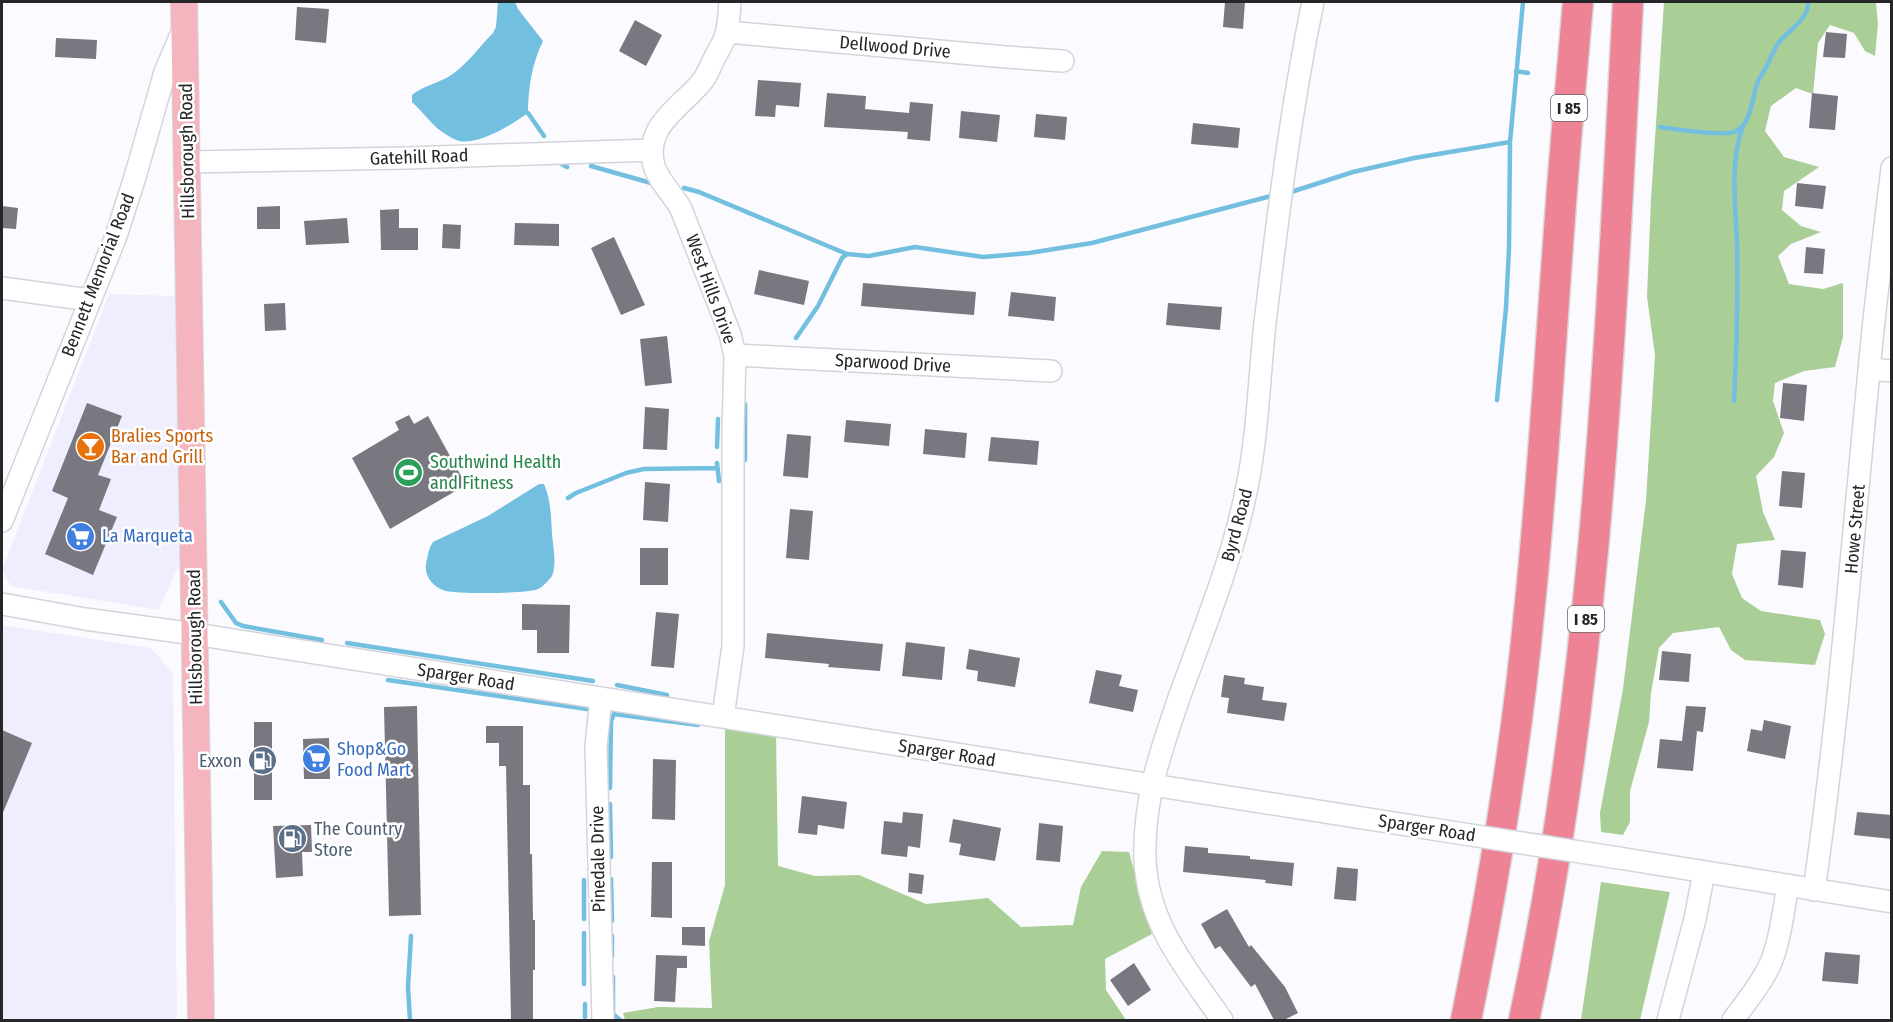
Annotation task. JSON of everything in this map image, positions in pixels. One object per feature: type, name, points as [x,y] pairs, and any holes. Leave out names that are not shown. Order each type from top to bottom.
[{"type":"highway","name":"I 85","points":[[1466,1020],[1503,813],[1529,614],[1545,439],[1561,202],[1578,2]]},
{"type":"highway","name":"I 85","points":[[1524,1020],[1561,816],[1585,630],[1617,213],[1628,2]]},
{"type":"main road","name":"Hillsborough Road","points":[[185,13],[201,1020]]},
{"type":"street","points":[[652,150],[656,133],[669,115],[704,79],[727,32],[730,2]]},
{"type":"street","name":"Byrd Road","points":[[1222,1020],[1174,951],[1155,914],[1146,878],[1148,807],[1156,763],[1232,550],[1248,486],[1280,200],[1298,77],[1313,2]]},
{"type":"street","name":"Bennett Memorial Road","points":[[2,521],[116,236],[185,13]]},
{"type":"street","name":"Dellwood Drive","points":[[727,32],[1063,61]]},
{"type":"street","name":"Gatehill Road","points":[[187,162],[652,150]]},
{"type":"street","name":"West Hills Drive","points":[[652,150],[658,175],[681,209],[724,317],[735,355],[733,646],[723,717]]},
{"type":"street","name":"Howe Street","points":[[1814,890],[1830,776],[1845,639],[1869,369],[1892,168]]},
{"type":"street","points":[[2,288],[90,300]]},
{"type":"street","name":"Sparwood Drive","points":[[735,355],[1051,371]]},
{"type":"street","points":[[1869,369],[1892,371]]},
{"type":"street","name":"Sparger Road","points":[[2,604],[1892,902]]},
{"type":"street","name":"Pinedale Drive","points":[[601,698],[596,746],[603,1020]]},
{"type":"street","points":[[1668,1020],[1695,919],[1704,872]]},
{"type":"street","points":[[1733,1020],[1771,962],[1779,936],[1788,886]]},
{"type":"shaded area","points":[[109,294],[175,296],[180,563],[158,610],[11,586],[2,570]]},
{"type":"shaded area","points":[[2,625],[151,648],[173,673],[177,1020],[2,1020]]},
{"type":"green space","points":[[1664,2],[1876,2],[1878,24],[1875,56],[1865,51],[1854,33],[1830,25],[1818,43],[1813,94],[1796,88],[1771,106],[1765,131],[1784,157],[1819,167],[1784,191],[1782,210],[1801,226],[1821,232],[1791,244],[1778,256],[1789,284],[1823,289],[1843,283],[1843,337],[1835,367],[1804,371],[1775,383],[1773,401],[1784,433],[1774,457],[1756,476],[1763,512],[1775,540],[1737,544],[1732,574],[1742,598],[1761,611],[1820,620],[1825,634],[1815,665],[1745,660],[1731,650],[1719,627],[1673,633],[1659,648],[1651,693],[1649,722],[1630,791],[1630,822],[1623,835],[1601,832],[1600,813],[1623,689],[1646,500],[1655,355],[1647,297]]},
{"type":"green space","points":[[725,726],[776,732],[778,866],[815,876],[859,875],[926,904],[988,898],[1021,927],[1073,925],[1081,887],[1102,851],[1129,852],[1152,934],[1105,959],[1106,990],[1126,1020],[625,1020],[623,1013],[658,1007],[712,1008],[709,941],[725,885]]},
{"type":"green space","points":[[1601,882],[1670,892],[1640,1020],[1581,1020]]},
{"type":"water","points":[[498,2],[515,2],[543,41],[531,76],[528,113],[486,137],[459,141],[438,129],[412,102],[412,95],[449,76],[469,59],[493,33],[496,27]]},
{"type":"water","points":[[539,484],[544,484],[548,496],[554,555],[552,576],[546,583],[532,591],[493,593],[446,591],[433,584],[428,577],[426,564],[433,542],[488,516]]},
{"type":"building","points":[[1225,2],[1245,2],[1243,29],[1223,27]]},
{"type":"building","points":[[297,7],[329,9],[326,43],[295,40]]},
{"type":"building","points":[[635,20],[662,35],[646,66],[619,51]]},
{"type":"building","points":[[1826,32],[1847,34],[1845,58],[1823,57]]},
{"type":"building","points":[[56,38],[97,40],[96,59],[55,57]]},
{"type":"building","points":[[758,80],[801,83],[799,107],[776,105],[775,117],[755,116]]},
{"type":"building","points":[[827,93],[866,96],[865,109],[909,113],[910,102],[933,104],[930,141],[907,139],[908,132],[824,127]]},
{"type":"building","points":[[1812,93],[1838,96],[1835,130],[1809,128]]},
{"type":"building","points":[[961,111],[1000,115],[997,142],[959,138]]},
{"type":"building","points":[[1036,114],[1067,117],[1065,140],[1034,137]]},
{"type":"building","points":[[1193,123],[1240,128],[1238,148],[1191,144]]},
{"type":"building","points":[[1797,183],[1826,186],[1823,209],[1795,206]]},
{"type":"building","points":[[2,206],[18,208],[16,229],[2,228]]},
{"type":"building","points":[[280,206],[280,229],[257,229],[257,207]]},
{"type":"building","points":[[399,209],[399,228],[418,228],[418,250],[381,250],[380,210]]},
{"type":"building","points":[[347,218],[349,243],[306,245],[304,221]]},
{"type":"building","points":[[515,223],[559,224],[559,246],[514,245]]},
{"type":"building","points":[[443,224],[461,225],[460,249],[442,248]]},
{"type":"building","points":[[614,237],[645,305],[621,315],[591,248]]},
{"type":"building","points":[[1806,247],[1825,249],[1823,274],[1804,273]]},
{"type":"building","points":[[759,270],[809,281],[804,305],[754,294]]},
{"type":"building","points":[[863,283],[976,292],[974,315],[861,306]]},
{"type":"building","points":[[1011,292],[1056,297],[1054,321],[1008,316]]},
{"type":"building","points":[[285,303],[286,330],[265,331],[264,304]]},
{"type":"building","points":[[1168,303],[1222,307],[1220,330],[1166,325]]},
{"type":"building","points":[[667,336],[672,383],[645,386],[640,339]]},
{"type":"building","points":[[1783,383],[1807,385],[1804,421],[1780,418]]},
{"type":"building","points":[[87,403],[122,416],[98,475],[111,479],[99,510],[117,517],[93,575],[45,554],[68,498],[52,491]]},
{"type":"building","points":[[645,407],[669,409],[667,450],[643,449]]},
{"type":"building","name":"Southwind Health and Fitness","points":[[409,415],[414,424],[428,416],[466,485],[390,529],[352,458],[399,430],[395,422]]},
{"type":"building","points":[[846,420],[891,424],[889,446],[844,442]]},
{"type":"building","points":[[925,429],[967,433],[965,458],[923,454]]},
{"type":"building","points":[[787,434],[811,436],[808,478],[783,476]]},
{"type":"building","points":[[991,437],[1039,441],[1037,465],[988,461]]},
{"type":"building","points":[[1782,471],[1805,473],[1802,508],[1779,506]]},
{"type":"building","points":[[645,482],[670,484],[668,522],[643,520]]},
{"type":"building","points":[[790,509],[813,511],[809,560],[786,558]]},
{"type":"building","points":[[640,548],[668,548],[668,585],[640,585]]},
{"type":"building","points":[[1781,550],[1806,552],[1803,588],[1778,585]]},
{"type":"building","points":[[522,604],[570,605],[569,653],[537,653],[537,630],[522,630]]},
{"type":"building","points":[[656,612],[679,614],[674,668],[651,666]]},
{"type":"building","points":[[767,633],[883,644],[880,671],[828,667],[829,664],[765,658]]},
{"type":"building","points":[[906,642],[945,647],[942,680],[902,676]]},
{"type":"building","points":[[969,649],[1020,658],[1015,687],[977,681],[978,671],[966,669]]},
{"type":"building","points":[[1662,651],[1691,654],[1689,682],[1659,680]]},
{"type":"building","points":[[1096,670],[1122,675],[1119,686],[1138,690],[1133,712],[1089,703]]},
{"type":"building","points":[[1224,675],[1245,678],[1244,684],[1264,687],[1262,700],[1287,703],[1284,721],[1227,713],[1229,698],[1221,697]]},
{"type":"building","points":[[417,706],[421,915],[389,916],[384,707]]},
{"type":"building","points":[[1686,706],[1706,707],[1703,732],[1697,731],[1693,771],[1657,768],[1660,739],[1682,741]]},
{"type":"building","points":[[1764,720],[1791,726],[1785,759],[1747,751],[1751,729],[1762,731]]},
{"type":"building","name":"Exxon","points":[[254,722],[272,722],[272,800],[254,800]]},
{"type":"building","points":[[486,726],[523,726],[523,785],[530,785],[530,854],[532,854],[533,920],[535,920],[533,1020],[511,1020],[506,766],[499,766],[499,743],[486,743]]},
{"type":"building","points":[[2,730],[32,743],[2,815]]},
{"type":"building","name":"Shop&Go Food Mart","points":[[329,738],[330,779],[304,779],[303,739]]},
{"type":"building","points":[[653,759],[676,760],[675,820],[652,819]]},
{"type":"building","points":[[802,796],[847,802],[844,829],[818,825],[817,835],[798,833]]},
{"type":"building","points":[[903,812],[923,814],[920,848],[908,846],[907,857],[881,854],[884,821],[902,823]]},
{"type":"building","points":[[1857,812],[1892,815],[1892,839],[1854,835]]},
{"type":"building","points":[[953,819],[1001,828],[995,861],[959,855],[961,844],[949,842]]},
{"type":"building","points":[[1039,823],[1063,826],[1060,862],[1036,860]]},
{"type":"building","name":"The Country Store","points":[[311,825],[312,852],[302,852],[303,876],[276,878],[273,826]]},
{"type":"building","points":[[1185,846],[1208,848],[1208,853],[1250,856],[1250,859],[1294,863],[1292,886],[1265,883],[1266,880],[1183,872]]},
{"type":"building","points":[[652,862],[672,862],[672,918],[651,917]]},
{"type":"building","points":[[1337,867],[1358,869],[1356,901],[1334,899]]},
{"type":"building","points":[[909,873],[924,875],[922,894],[908,892]]},
{"type":"building","points":[[1227,909],[1249,947],[1251,945],[1285,987],[1298,1013],[1284,1020],[1274,1020],[1255,984],[1251,987],[1220,946],[1215,949],[1201,924]]},
{"type":"building","points":[[682,927],[705,927],[705,946],[682,945]]},
{"type":"building","points":[[1825,952],[1860,955],[1858,984],[1822,981]]},
{"type":"building","points":[[656,955],[687,956],[687,968],[677,968],[675,1002],[654,1001]]},
{"type":"building","points":[[1134,963],[1151,990],[1128,1006],[1110,980]]},
{"type":"waterway","points":[[1497,400],[1506,308],[1510,142],[1523,2]]},
{"type":"waterway","points":[[1660,127],[1729,133],[1744,125],[1752,106],[1757,83],[1775,48],[1802,19],[1808,8],[1808,2]]},
{"type":"waterway","points":[[1516,71],[1528,73]]},
{"type":"waterway","points":[[528,113],[544,136]]},
{"type":"waterway","points":[[1734,401],[1737,342],[1737,245],[1734,185],[1736,155],[1743,126]]},
{"type":"waterway","points":[[1288,193],[1353,172],[1414,158],[1510,142]]},
{"type":"waterway","points":[[562,164],[567,167]]},
{"type":"waterway","points":[[591,166],[651,183]]},
{"type":"waterway","points":[[684,188],[699,192],[847,254],[869,256],[915,247],[983,257],[1029,253],[1092,243],[1271,196]]},
{"type":"waterway","points":[[796,338],[818,306],[842,258],[847,254]]},
{"type":"waterway","points":[[745,404],[745,460]]},
{"type":"waterway","points":[[717,447],[718,419]]},
{"type":"waterway","points":[[717,463],[719,481]]},
{"type":"waterway","points":[[568,498],[626,473],[644,469],[717,468]]},
{"type":"waterway","points":[[221,602],[236,623],[243,626],[322,640]]},
{"type":"waterway","points":[[347,643],[593,681]]},
{"type":"waterway","points":[[388,680],[587,709]]},
{"type":"waterway","points":[[617,685],[667,695]]},
{"type":"waterway","points":[[610,788],[611,721],[614,714],[698,725]]},
{"type":"waterway","points":[[610,804],[611,857]]},
{"type":"waterway","points":[[611,879],[612,921]]},
{"type":"waterway","points":[[584,880],[584,919]]},
{"type":"waterway","points":[[584,933],[584,984]]},
{"type":"waterway","points":[[410,1020],[408,987],[411,936]]},
{"type":"waterway","points":[[612,936],[612,956]]},
{"type":"waterway","points":[[613,977],[613,1014],[620,1020]]},
{"type":"waterway","points":[[585,1004],[585,1017]]},
{"type":"place","name":"Bralies Sports Bar and Grill","points":[[90,446]]},
{"type":"place","name":"Southwind Health and Fitness","points":[[409,472]]},
{"type":"place","name":"La Marqueta","points":[[81,536]]},
{"type":"place","name":"Shop&Go Food Mart","points":[[316,759]]},
{"type":"place","name":"Exxon","points":[[263,761]]},
{"type":"place","name":"The Country Store","points":[[293,839]]}]
